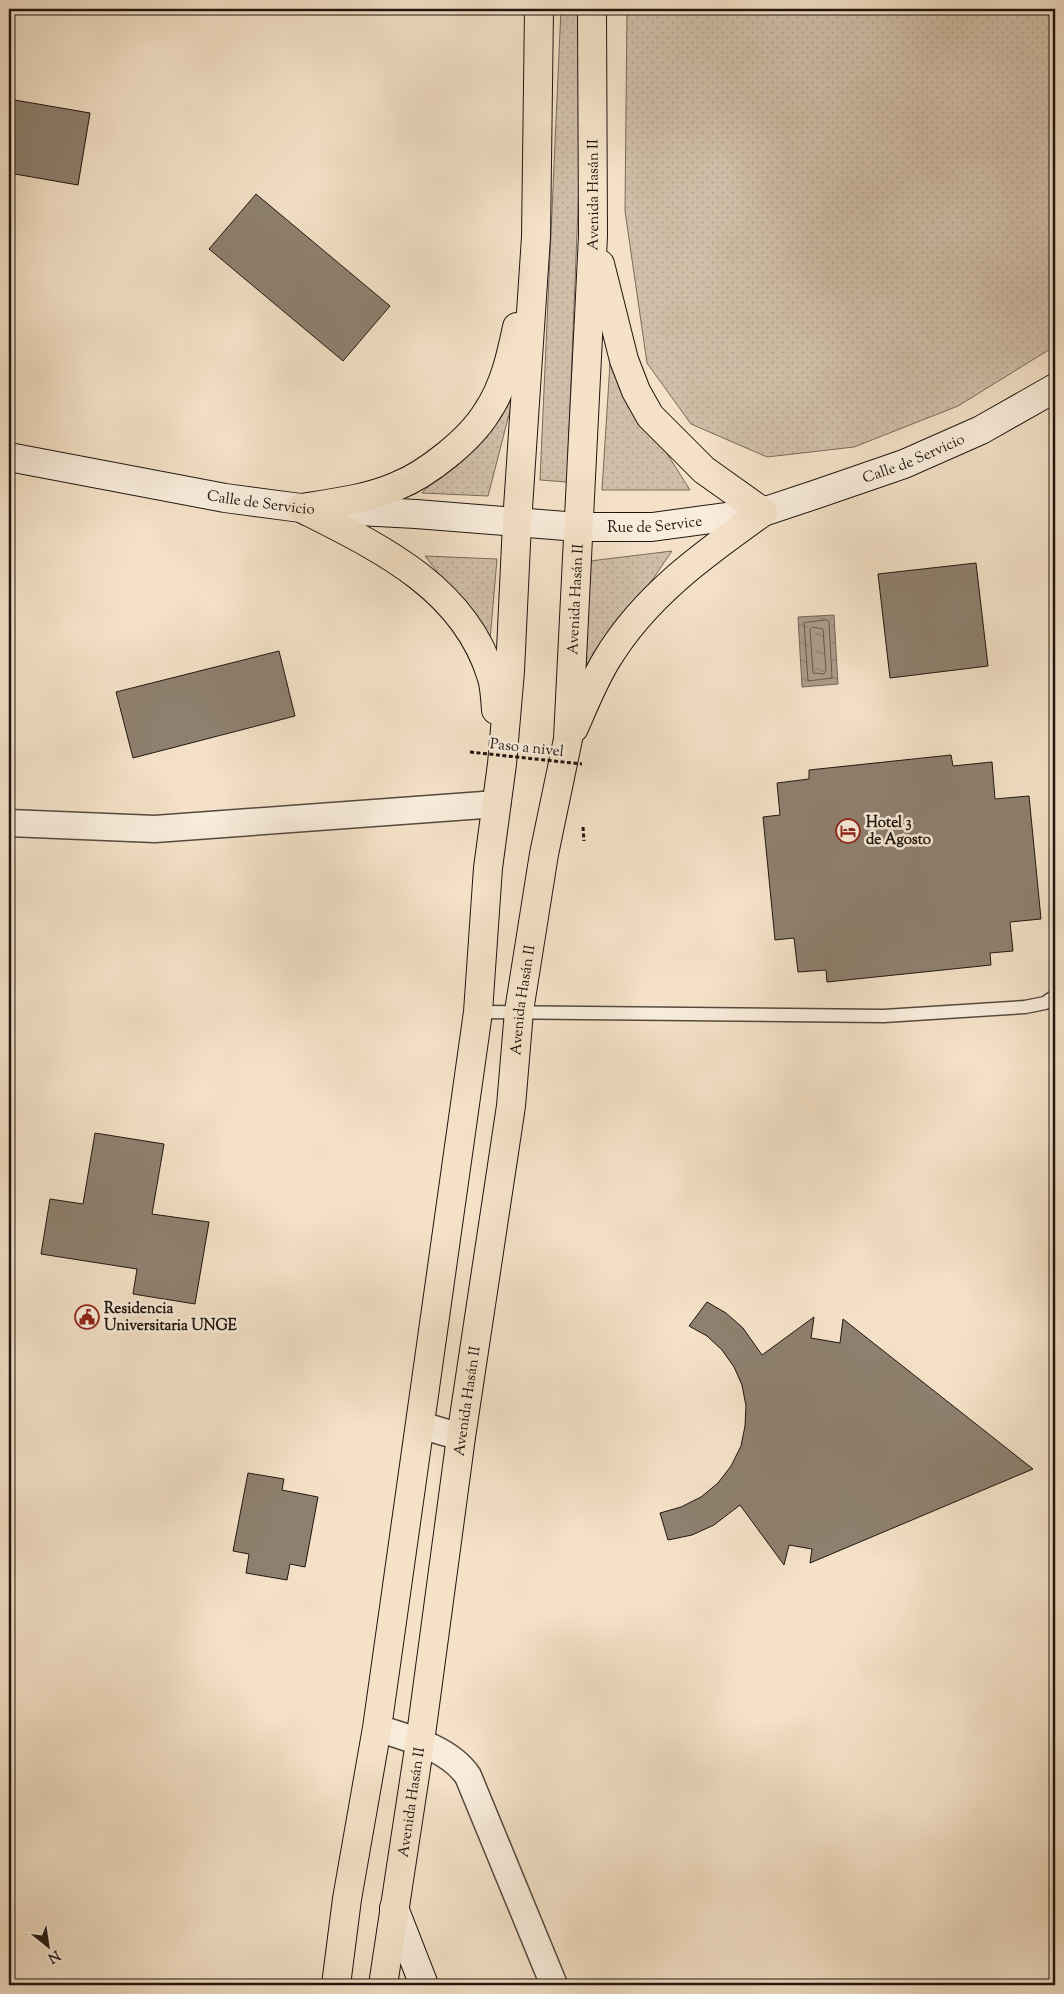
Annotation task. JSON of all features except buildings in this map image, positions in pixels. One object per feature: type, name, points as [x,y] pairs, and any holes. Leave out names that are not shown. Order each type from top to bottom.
[{"type":"main road","points":[[336,1985],[347,1899],[377,1728],[478,1012],[488,868],[502,764],[510,671],[517,523],[536,237],[539,9]]},
{"type":"main road","name":"Avenida Hasán II","points":[[383,1985],[420,1742],[461,1437],[511,1106],[519,1011],[544,854],[568,739],[593,236],[592,9]]},
{"type":"main road","points":[[568,739],[606,659],[647,605],[696,560],[763,512],[704,470],[650,416],[624,360],[593,236]]},
{"type":"main road","points":[[301,508],[352,499],[398,486],[434,464],[465,438],[487,413],[503,380],[536,237]]},
{"type":"main road","points":[[301,508],[378,547],[417,572],[455,612],[479,642],[492,677],[502,764]]},
{"type":"street","name":"Calle de Servicio","points":[[763,512],[904,464],[981,430],[1055,388]]},
{"type":"street","name":"Calle de Servicio","points":[[9,457],[225,498],[301,508],[517,523]]},
{"type":"street","name":"Rue de Service","points":[[517,523],[578,527],[652,527],[763,512]]},
{"type":"street","points":[[9,823],[155,829],[497,804]]},
{"type":"street","points":[[420,1425],[461,1437]]},
{"type":"street","points":[[377,1728],[420,1742],[457,1762],[472,1782],[554,1985]]},
{"type":"street","points":[[394,1908],[424,1985]]},
{"type":"lane","points":[[478,1012],[884,1016],[1026,1007],[1045,1003],[1055,996]]},
{"type":"path","name":"Paso a nivel","points":[[470,752],[582,764]]},
{"type":"shaded area","points":[[561,9],[586,9],[567,482],[540,480]]},
{"type":"shaded area","points":[[627,9],[1055,9],[1055,346],[958,406],[854,447],[767,457],[691,424],[647,363],[625,211]]},
{"type":"shaded area","points":[[610,363],[690,490],[602,490]]},
{"type":"shaded area","points":[[514,395],[488,496],[422,493]]},
{"type":"shaded area","points":[[672,551],[578,688],[590,561]]},
{"type":"shaded area","points":[[425,556],[497,559],[490,640]]},
{"type":"water","points":[[834,615],[838,684],[802,687],[798,617]]},
{"type":"place","name":"Hotel 3 de Agosto","points":[[848,831]]},
{"type":"place","name":"Residencia Universitaria UNGE","points":[[87,1317]]}]
